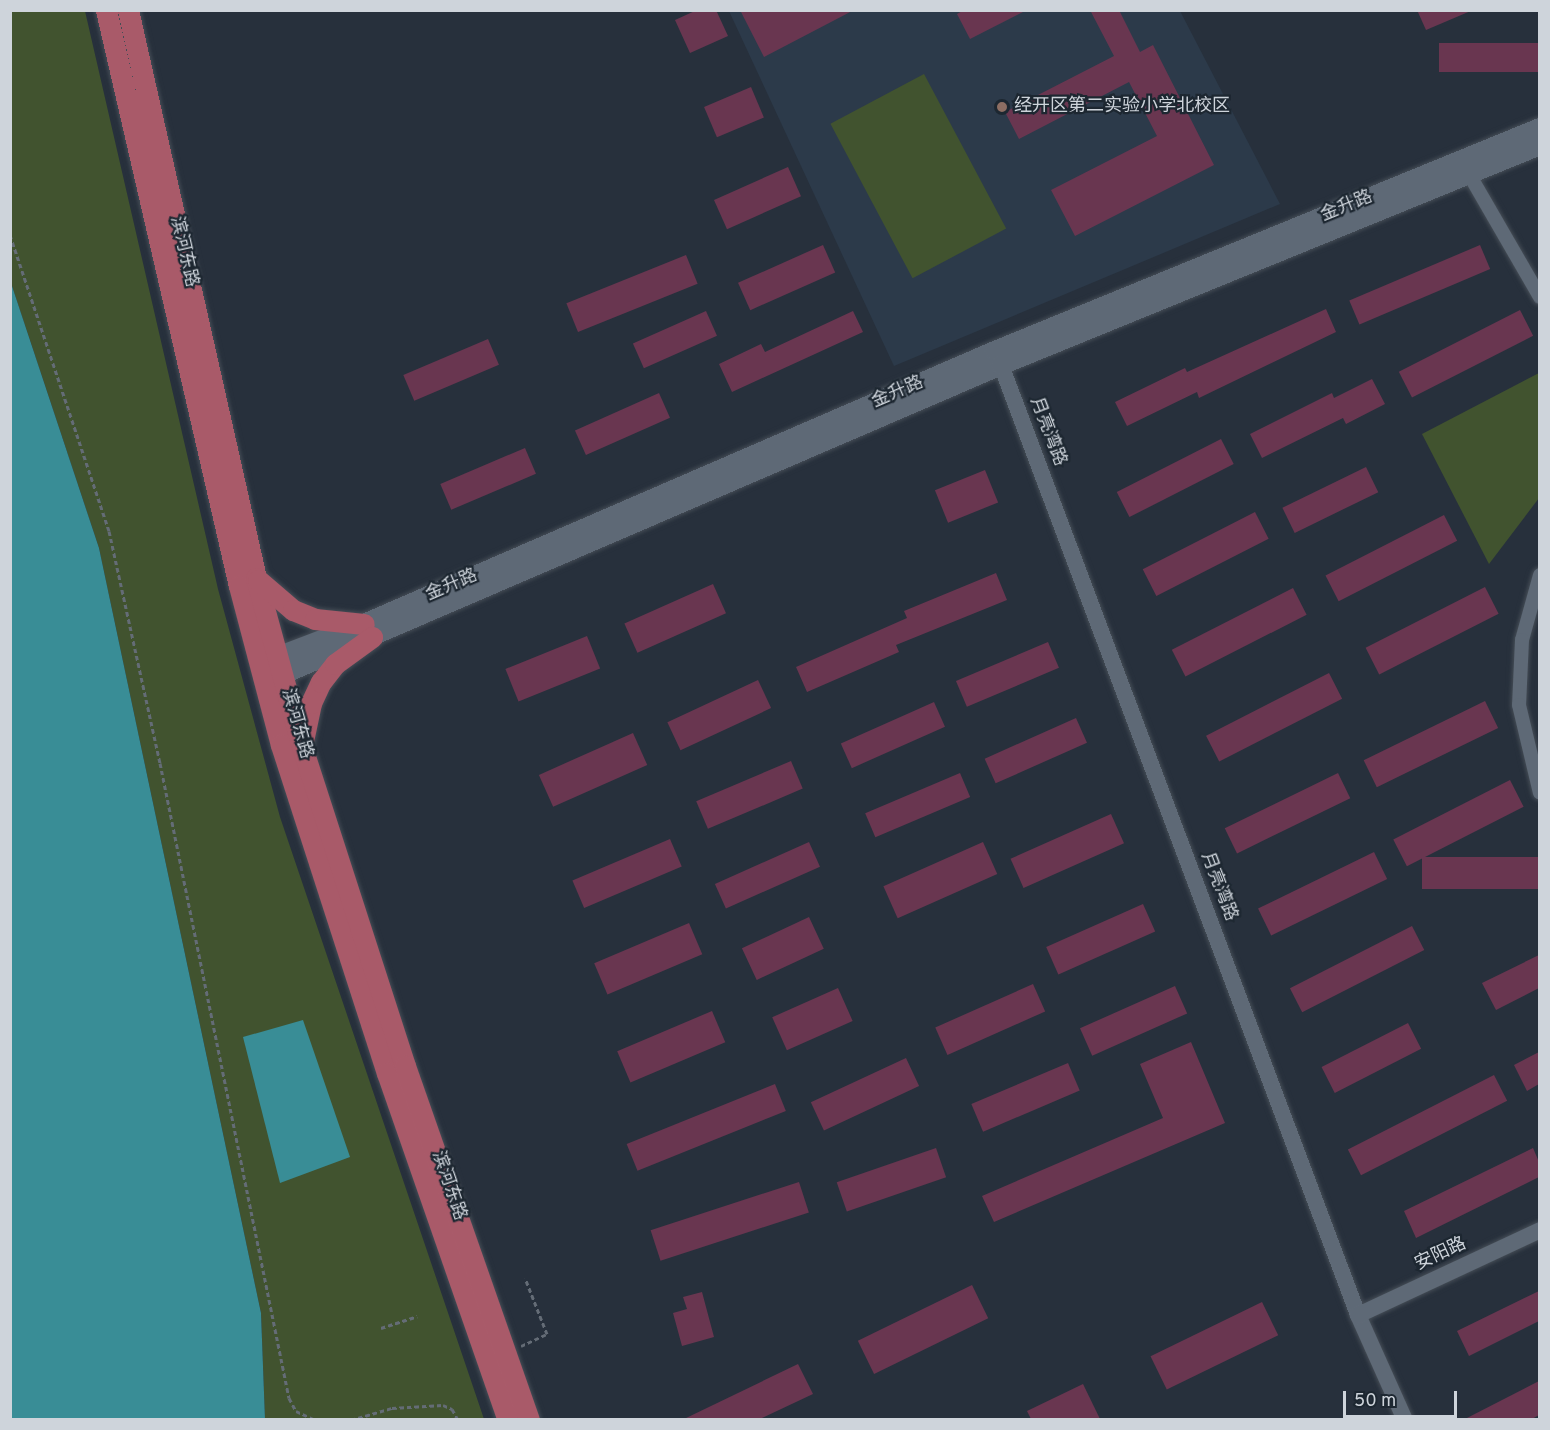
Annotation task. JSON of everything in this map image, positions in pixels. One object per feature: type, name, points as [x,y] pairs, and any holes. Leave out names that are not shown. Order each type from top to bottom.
[{"type":"main road","name":"滨河东路","points":[[106,10],[271,669],[302,747],[405,1066],[530,1419]]},
{"type":"main road","name":"滨河东路","points":[[128,10],[256,578],[281,745],[383,1061],[508,1419]]},
{"type":"main road","name":"金升路","points":[[368,630],[995,351],[1539,128]]},
{"type":"main road","name":"金升路","points":[[271,669],[1001,365],[1539,145]]},
{"type":"main road","points":[[256,578],[293,610],[323,621],[368,630]]},
{"type":"main road","points":[[302,747],[304,724],[321,682],[368,630]]},
{"type":"street","points":[[1469,174],[1539,297]]},
{"type":"street","name":"月亮湾路","points":[[1001,365],[1358,1315],[1406,1419]]},
{"type":"street","points":[[1539,575],[1522,640],[1519,705],[1539,793]]},
{"type":"street","name":"安阳路","points":[[1358,1315],[1539,1230]]},
{"type":"path","points":[[10,235],[109,531],[160,763],[289,1398],[296,1411],[315,1419]]},
{"type":"path","points":[[519,1346],[547,1334],[525,1278]]},
{"type":"path","points":[[381,1328],[417,1316]]},
{"type":"path","points":[[351,1419],[392,1408],[443,1405],[452,1409],[458,1419]]},
{"type":"shaded area","name":"经开区第二实验小学北校区","points":[[729,11],[1180,11],[1280,204],[894,366]]},
{"type":"green space","points":[[10,11],[85,11],[218,589],[280,817],[484,1419],[265,1419],[261,1313],[99,548],[11,283]]},
{"type":"green space","points":[[924,74],[1006,229],[913,278],[830,124]]},
{"type":"green space","points":[[1539,373],[1539,498],[1489,564],[1422,434]]},
{"type":"water","points":[[11,283],[99,548],[261,1313],[265,1419],[11,1419]]},
{"type":"water","points":[[303,1020],[350,1157],[280,1183],[243,1037]]},
{"type":"building","points":[[697,10],[716,10],[728,36],[690,53],[675,20]]},
{"type":"building","points":[[740,10],[854,10],[764,57]]},
{"type":"building","points":[[964,10],[1027,10],[970,39],[957,14]]},
{"type":"building","points":[[1090,10],[1119,10],[1140,52],[1153,45],[1214,165],[1075,236],[1051,190],[1157,136],[1129,82],[1019,139],[1005,112],[1114,56]]},
{"type":"building","points":[[1417,10],[1473,10],[1426,30]]},
{"type":"building","points":[[1439,43],[1539,43],[1539,72],[1439,72]]},
{"type":"building","points":[[751,87],[764,117],[717,137],[704,107]]},
{"type":"building","points":[[788,167],[801,196],[727,229],[714,200]]},
{"type":"building","points":[[823,245],[835,272],[750,310],[738,283]]},
{"type":"building","points":[[1480,245],[1490,269],[1359,324],[1349,300]]},
{"type":"building","points":[[686,255],[698,284],[578,332],[566,303]]},
{"type":"building","points":[[1326,309],[1336,332],[1199,398],[1197,392],[1127,426],[1115,402],[1185,368],[1187,372]]},
{"type":"building","points":[[1520,310],[1533,336],[1412,398],[1399,372]]},
{"type":"building","points":[[706,311],[717,336],[644,368],[633,344]]},
{"type":"building","points":[[853,311],[863,332],[732,392],[719,364],[761,344],[765,352]]},
{"type":"building","points":[[488,339],[499,365],[414,401],[403,375]]},
{"type":"building","points":[[1372,379],[1385,404],[1346,424],[1343,418],[1262,458],[1250,434],[1332,393],[1334,398]]},
{"type":"building","points":[[659,393],[670,418],[586,455],[575,430]]},
{"type":"building","points":[[1221,439],[1234,464],[1129,517],[1117,492]]},
{"type":"building","points":[[525,448],[536,474],[451,510],[440,484]]},
{"type":"building","points":[[1366,467],[1378,492],[1295,533],[1282,508]]},
{"type":"building","points":[[985,470],[998,502],[948,523],[935,490]]},
{"type":"building","points":[[1255,512],[1269,539],[1156,596],[1143,569]]},
{"type":"building","points":[[1444,515],[1457,541],[1339,601],[1325,575]]},
{"type":"building","points":[[996,573],[1007,600],[896,645],[899,652],[807,692],[796,667],[907,618],[904,611]]},
{"type":"building","points":[[713,584],[726,613],[637,653],[624,623]]},
{"type":"building","points":[[1485,587],[1499,614],[1379,675],[1366,648]]},
{"type":"building","points":[[1293,588],[1307,615],[1185,676],[1172,650]]},
{"type":"building","points":[[587,636],[600,668],[519,701],[505,669]]},
{"type":"building","points":[[1048,642],[1059,668],[967,707],[956,681]]},
{"type":"building","points":[[1329,673],[1342,699],[1219,761],[1206,736]]},
{"type":"building","points":[[758,680],[771,708],[680,750],[667,722]]},
{"type":"building","points":[[1485,701],[1498,728],[1377,787],[1364,760]]},
{"type":"building","points":[[934,702],[945,727],[852,768],[841,743]]},
{"type":"building","points":[[1076,718],[1087,743],[996,783],[985,759]]},
{"type":"building","points":[[633,733],[647,765],[553,807],[539,775]]},
{"type":"building","points":[[791,761],[803,789],[708,829],[696,801]]},
{"type":"building","points":[[960,773],[970,797],[875,837],[865,813]]},
{"type":"building","points":[[1338,773],[1350,798],[1237,853],[1225,828]]},
{"type":"building","points":[[1510,780],[1524,807],[1407,866],[1393,839]]},
{"type":"building","points":[[1111,814],[1124,843],[1024,888],[1011,859]]},
{"type":"building","points":[[670,839],[682,867],[584,908],[572,880]]},
{"type":"building","points":[[809,842],[820,867],[726,909],[715,884]]},
{"type":"building","points":[[983,842],[997,874],[898,918],[883,886]]},
{"type":"building","points":[[1374,852],[1387,879],[1271,936],[1258,909]]},
{"type":"building","points":[[1422,857],[1539,857],[1539,889],[1422,889]]},
{"type":"building","points":[[1143,904],[1155,931],[1058,975],[1046,947]]},
{"type":"building","points":[[809,917],[824,949],[757,980],[742,948]]},
{"type":"building","points":[[689,923],[702,954],[607,995],[594,963]]},
{"type":"building","points":[[1412,926],[1424,950],[1302,1012],[1290,988]]},
{"type":"building","points":[[1539,955],[1539,988],[1496,1010],[1482,983]]},
{"type":"building","points":[[1033,984],[1045,1011],[947,1055],[935,1028]]},
{"type":"building","points":[[1175,986],[1187,1013],[1092,1056],[1080,1028]]},
{"type":"building","points":[[838,988],[853,1021],[787,1050],[772,1017]]},
{"type":"building","points":[[712,1011],[725,1042],[630,1083],[617,1051]]},
{"type":"building","points":[[1408,1023],[1421,1049],[1335,1093],[1322,1067]]},
{"type":"building","points":[[1191,1042],[1225,1123],[994,1222],[982,1196],[1163,1118],[1140,1064]]},
{"type":"building","points":[[1539,1052],[1539,1084],[1527,1091],[1514,1065]]},
{"type":"building","points":[[906,1058],[919,1086],[824,1130],[811,1102]]},
{"type":"building","points":[[1068,1063],[1080,1091],[983,1132],[971,1104]]},
{"type":"building","points":[[1494,1075],[1507,1101],[1361,1175],[1348,1149]]},
{"type":"building","points":[[775,1084],[786,1111],[638,1171],[627,1144]]},
{"type":"building","points":[[936,1148],[946,1177],[847,1211],[837,1182]]},
{"type":"building","points":[[1533,1148],[1539,1162],[1539,1177],[1416,1238],[1404,1211]]},
{"type":"building","points":[[799,1182],[809,1212],[661,1261],[651,1230]]},
{"type":"building","points":[[972,1285],[988,1318],[874,1374],[858,1341]]},
{"type":"building","points":[[1539,1291],[1539,1321],[1469,1356],[1457,1331]]},
{"type":"building","points":[[702,1292],[714,1337],[682,1346],[673,1313],[687,1309],[683,1297]]},
{"type":"building","points":[[1262,1302],[1278,1335],[1167,1390],[1151,1356]]},
{"type":"building","points":[[798,1364],[813,1394],[760,1419],[684,1419]]},
{"type":"building","points":[[1539,1381],[1539,1415],[1532,1419],[1465,1419]]},
{"type":"building","points":[[1083,1384],[1100,1419],[1031,1419],[1027,1411]]},
{"type":"place","name":"经开区第二实验小学北校区","points":[[1002,107]]}]
